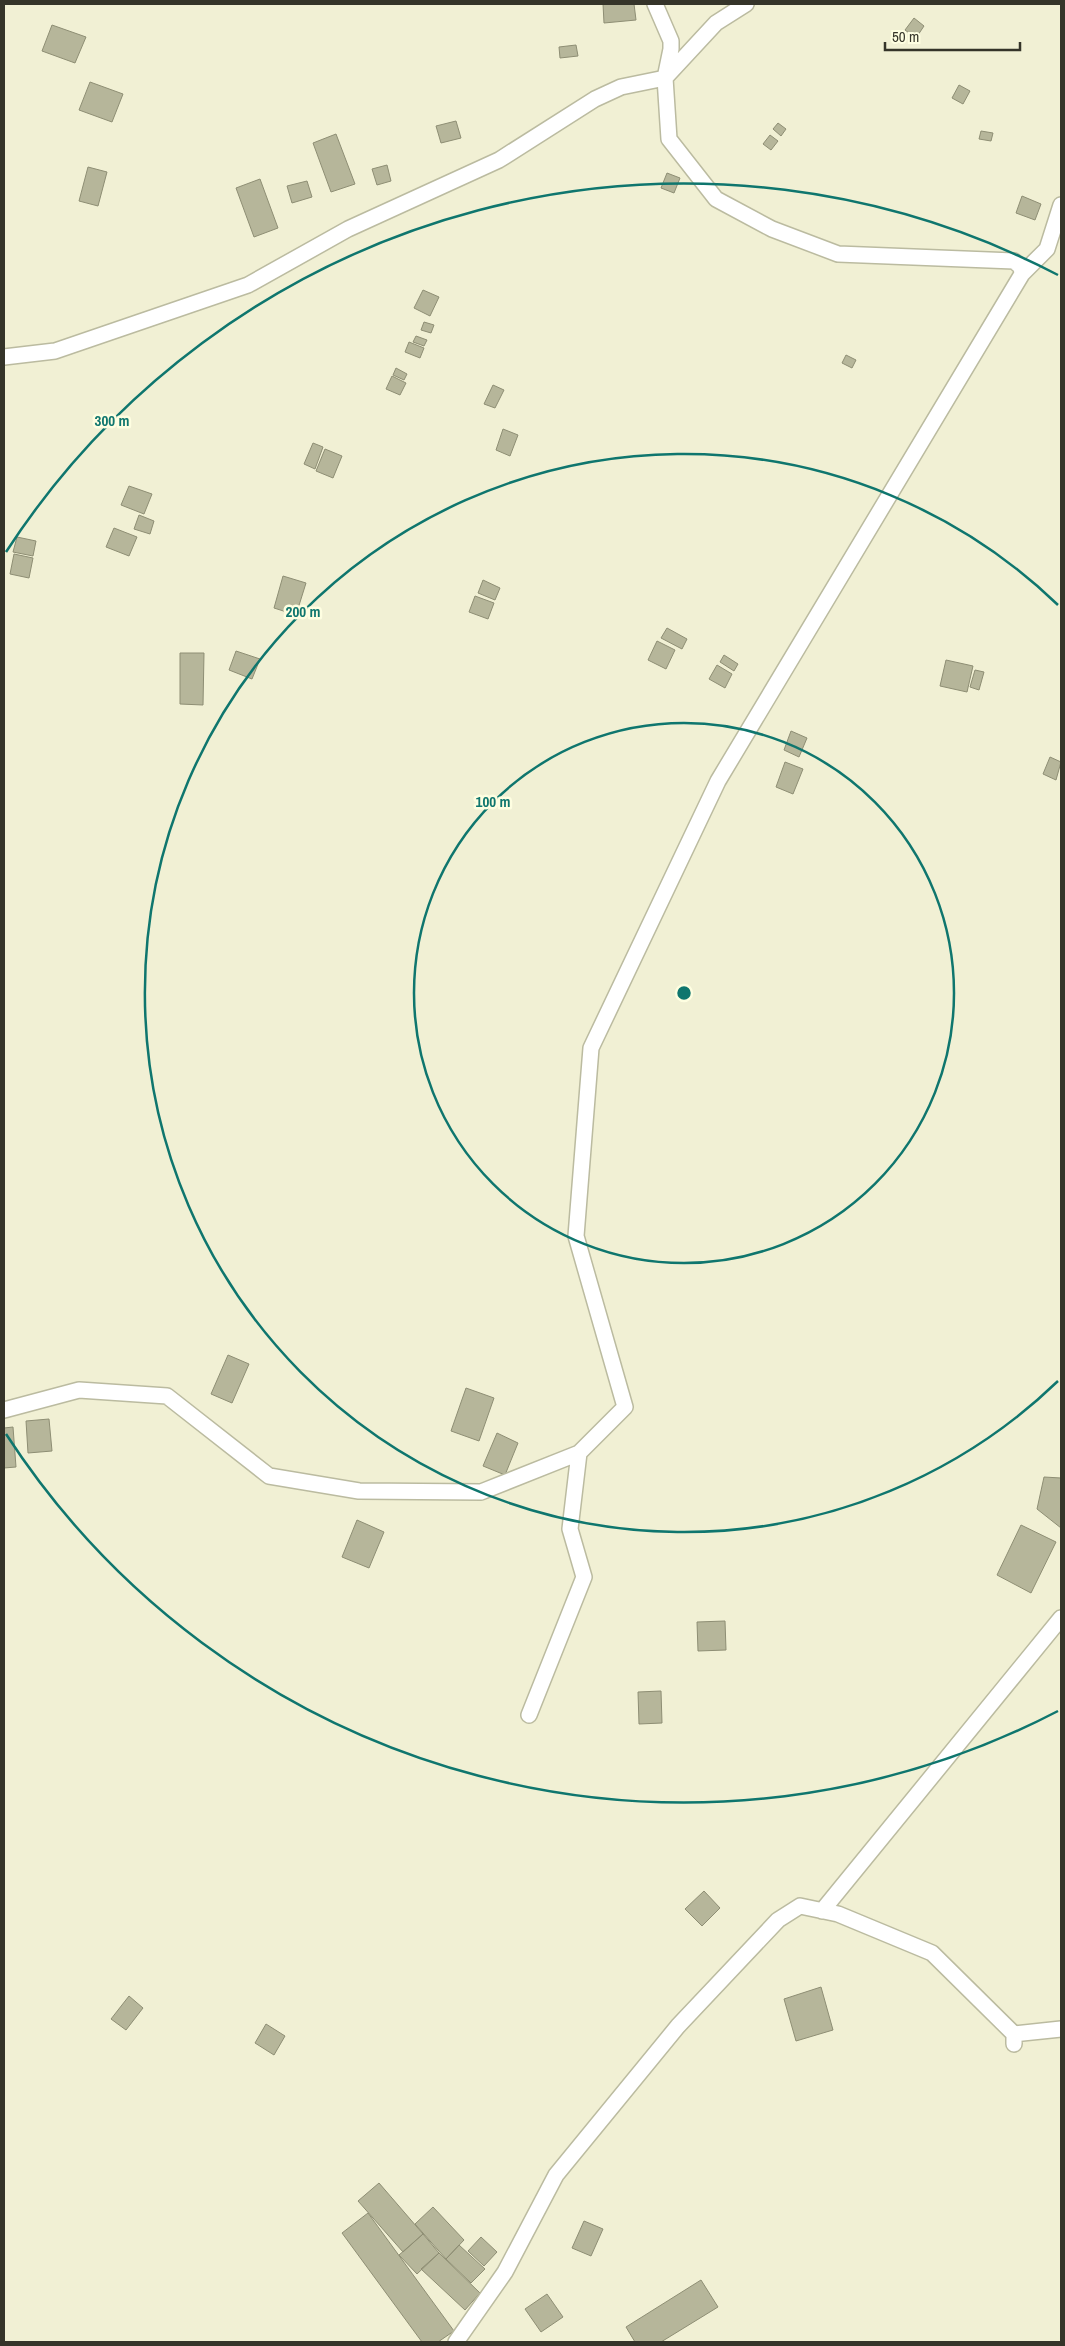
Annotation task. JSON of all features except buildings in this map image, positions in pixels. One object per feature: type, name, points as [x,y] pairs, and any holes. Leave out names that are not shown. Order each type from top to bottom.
[{"type":"street","points":[[655,4],[671,41],[665,78],[669,139],[716,199],[772,229],[838,254],[1014,261],[1021,267],[1022,274]]},
{"type":"street","points":[[4,357],[55,350],[248,285],[348,229],[499,160],[595,99],[622,87],[665,78],[716,23],[746,4]]},
{"type":"street","points":[[4,1410],[79,1390],[167,1396],[269,1476],[359,1491],[482,1492],[579,1453],[625,1407],[576,1236],[591,1048],[718,781],[1022,274],[1047,249],[1061,205]]},
{"type":"street","points":[[529,1715],[584,1577],[570,1529],[579,1453]]},
{"type":"street","points":[[822,1911],[1061,1618]]},
{"type":"street","points":[[456,2342],[505,2272],[556,2175],[678,2026],[778,1920],[800,1906],[838,1914],[932,1953],[1014,2039],[1061,2029]]}]
